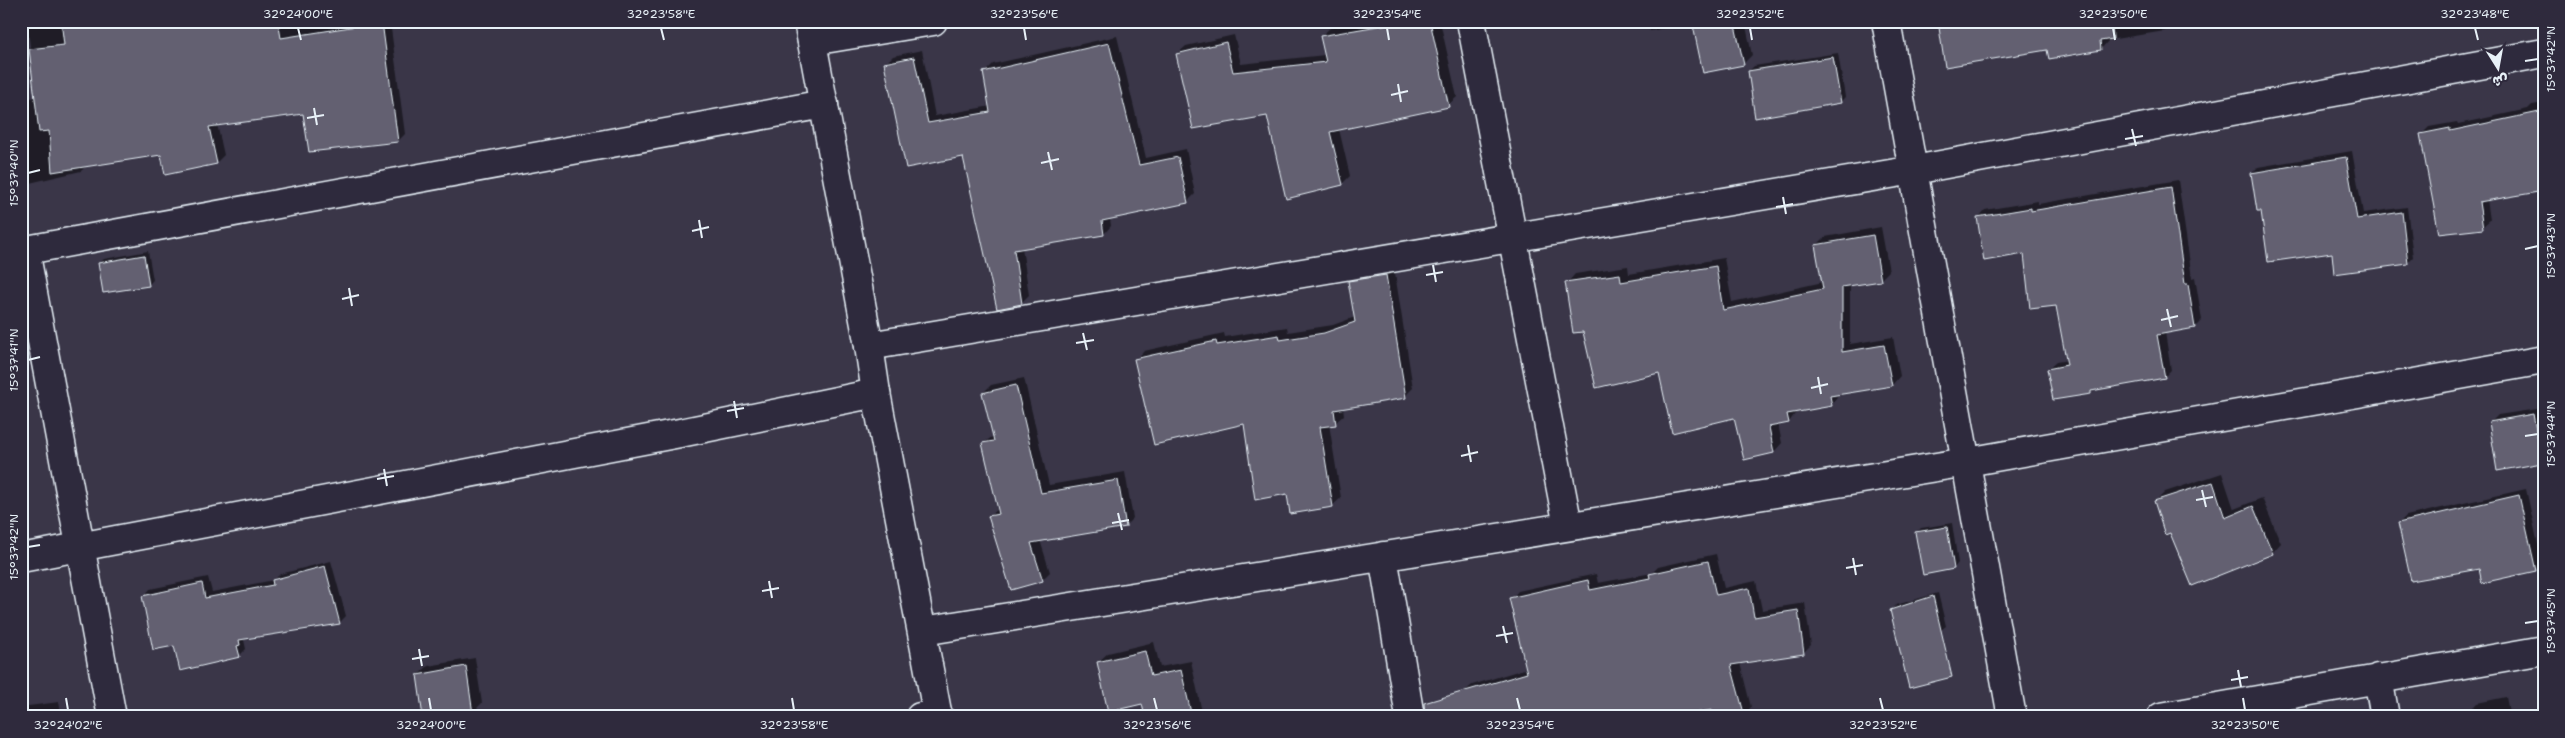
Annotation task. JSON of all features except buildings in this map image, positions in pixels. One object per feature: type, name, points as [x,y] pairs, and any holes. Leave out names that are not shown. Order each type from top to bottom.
[{"type":"street","points":[[932,716],[923,632],[876,393],[869,346],[810,31],[933,21]]},
{"type":"street","points":[[1471,21],[1568,526]]},
{"type":"street","points":[[1886,21],[2012,717]]},
{"type":"street","points":[[869,346],[1914,170],[2544,52]]},
{"type":"street","points":[[112,717],[23,250],[824,104]]},
{"type":"street","points":[[923,632],[1967,462],[2544,360]]},
{"type":"street","points":[[21,558],[680,433],[876,393]]},
{"type":"street","points":[[1383,556],[1410,717]]},
{"type":"street","points":[[2161,717],[2544,650]]},
{"type":"street","points":[[2378,678],[2385,717]]}]
